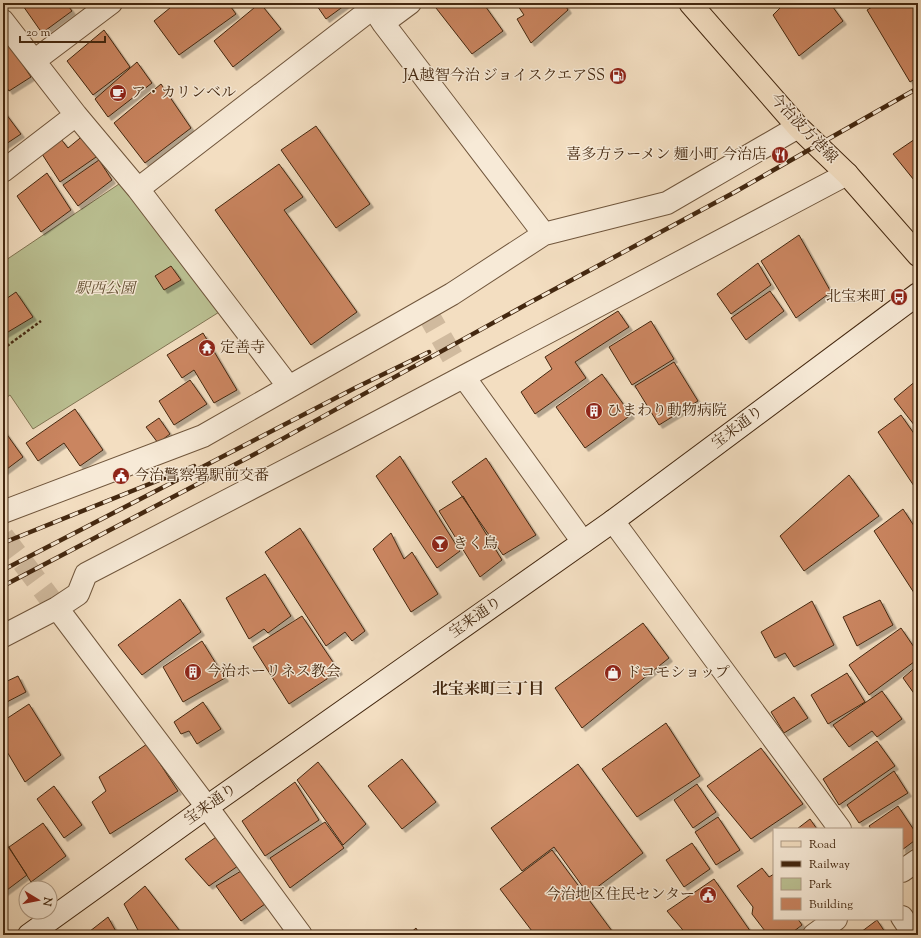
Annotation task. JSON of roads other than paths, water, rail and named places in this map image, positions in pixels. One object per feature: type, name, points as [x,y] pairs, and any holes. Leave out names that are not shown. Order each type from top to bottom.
[{"type":"main road","name":"今治波方港線","points":[[690,3],[798,127],[847,174],[918,255]]},
{"type":"street","points":[[34,61],[111,3]]},
{"type":"street","points":[[138,189],[376,11],[410,3]]},
{"type":"street","points":[[376,11],[544,234]]},
{"type":"street","points":[[3,21],[76,115],[138,189],[289,387]]},
{"type":"street","points":[[3,171],[76,115]]},
{"type":"street","points":[[3,512],[203,436],[452,294],[544,234],[667,203],[798,127]]},
{"type":"street","points":[[3,636],[57,608],[78,594],[86,574],[464,377],[847,174]]},
{"type":"street","name":"宝来通り","points":[[28,935],[583,542],[918,294]]},
{"type":"street","points":[[464,377],[583,542]]},
{"type":"street","points":[[613,520],[839,828]]},
{"type":"street","points":[[57,608],[208,807],[301,935]]},
{"type":"street","points":[[903,870],[918,860]]},
{"type":"street","points":[[903,918],[914,935]]},
{"type":"street","points":[[814,935],[835,920]]},
{"type":"tunnel","points":[[425,309],[464,377]]},
{"type":"tunnel","points":[[3,536],[57,608]]},
{"type":"railway","points":[[3,586],[253,455],[529,303],[735,192],[918,88]]},
{"type":"railway","points":[[3,570],[355,388],[429,352]]},
{"type":"railway","points":[[3,543],[194,466]]},
{"type":"place","name":"JA越智今治 ジョイスクエアSS","points":[[618,76]]},
{"type":"place","name":"ア・カリンベル","points":[[118,93]]},
{"type":"place","name":"喜多方ラーメン 麺小町 今治店","points":[[780,155]]},
{"type":"place","name":"北宝来町","points":[[899,297]]},
{"type":"place","name":"定善寺","points":[[207,348]]},
{"type":"place","name":"ひまわり動物病院","points":[[594,411]]},
{"type":"place","name":"今治警察署駅前交番","points":[[121,476]]},
{"type":"place","name":"きく鳥","points":[[440,544]]},
{"type":"place","name":"今治ホーリネス教会","points":[[193,672]]},
{"type":"place","name":"ドコモショップ","points":[[613,673]]},
{"type":"place","name":"今治地区住民センター","points":[[708,895]]},
{"type":"district","name":"北宝来町三丁目","points":[[488,690]]},
{"type":"park label","name":"駅西公園","points":[[105,289]]}]
